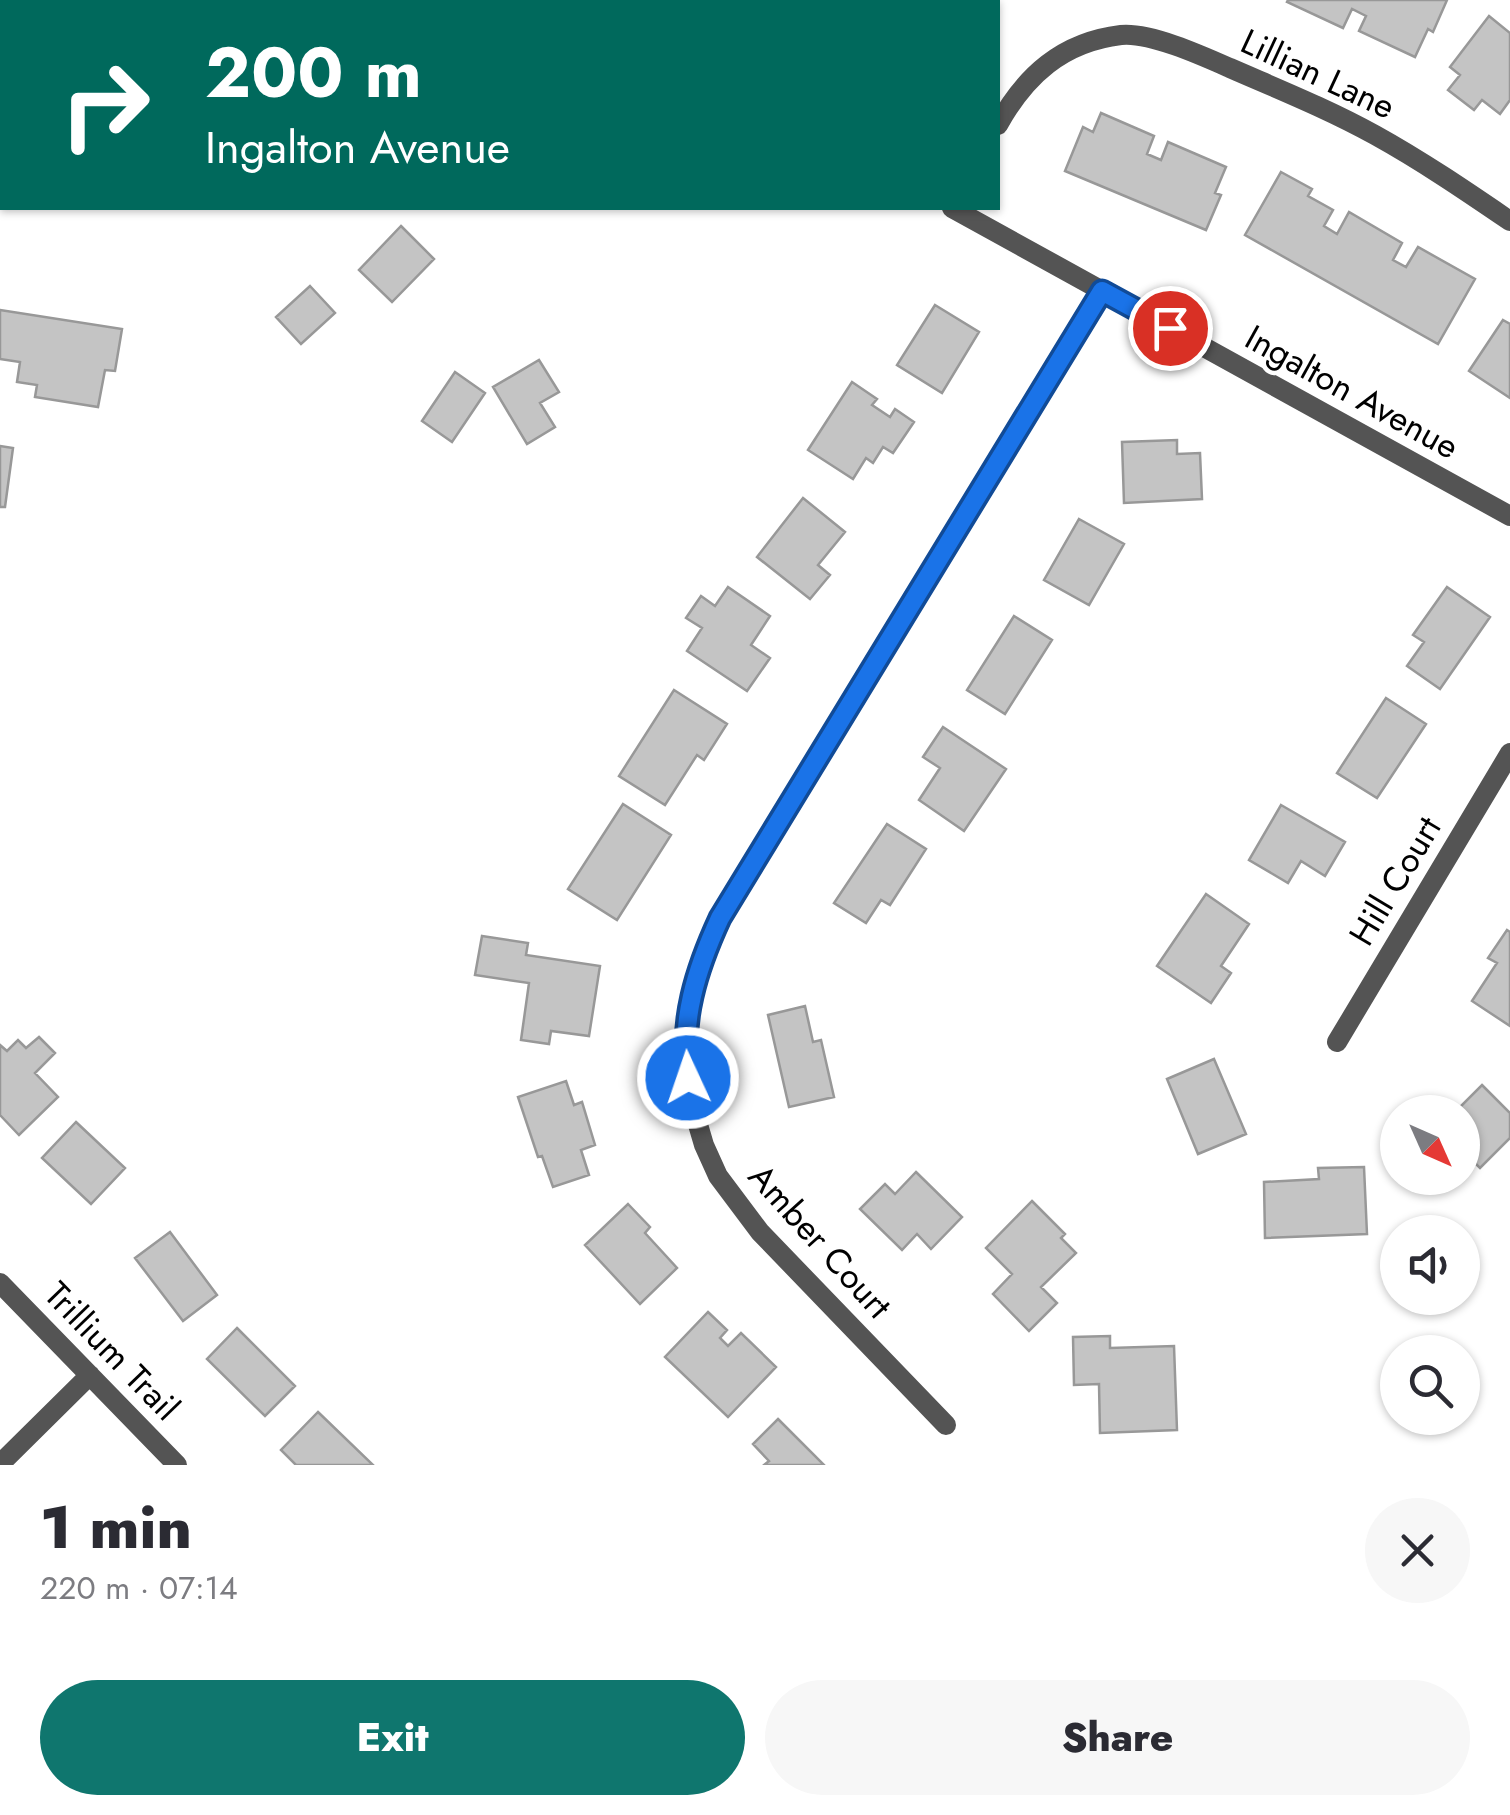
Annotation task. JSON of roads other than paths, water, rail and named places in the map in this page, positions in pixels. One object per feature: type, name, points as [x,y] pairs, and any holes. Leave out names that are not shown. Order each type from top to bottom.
[{"type":"street","name":"Lillian Lane","points":[[1000,123],[1020,88],[1042,66],[1075,48],[1124,34],[1192,51],[1319,107],[1436,170],[1510,221]]},
{"type":"street","name":"Ingalton Avenue","points":[[956,210],[1510,516]]},
{"type":"street","name":"Amber Court","points":[[946,1425],[736,1204],[704,1145],[683,1044],[702,956],[720,918],[1102,291]]},
{"type":"street","name":"Hill Court","points":[[1337,1042],[1510,754]]},
{"type":"street","name":"Trillium Trail","points":[[0,1282],[178,1465]]},
{"type":"street","points":[[0,1464],[90,1375]]}]
